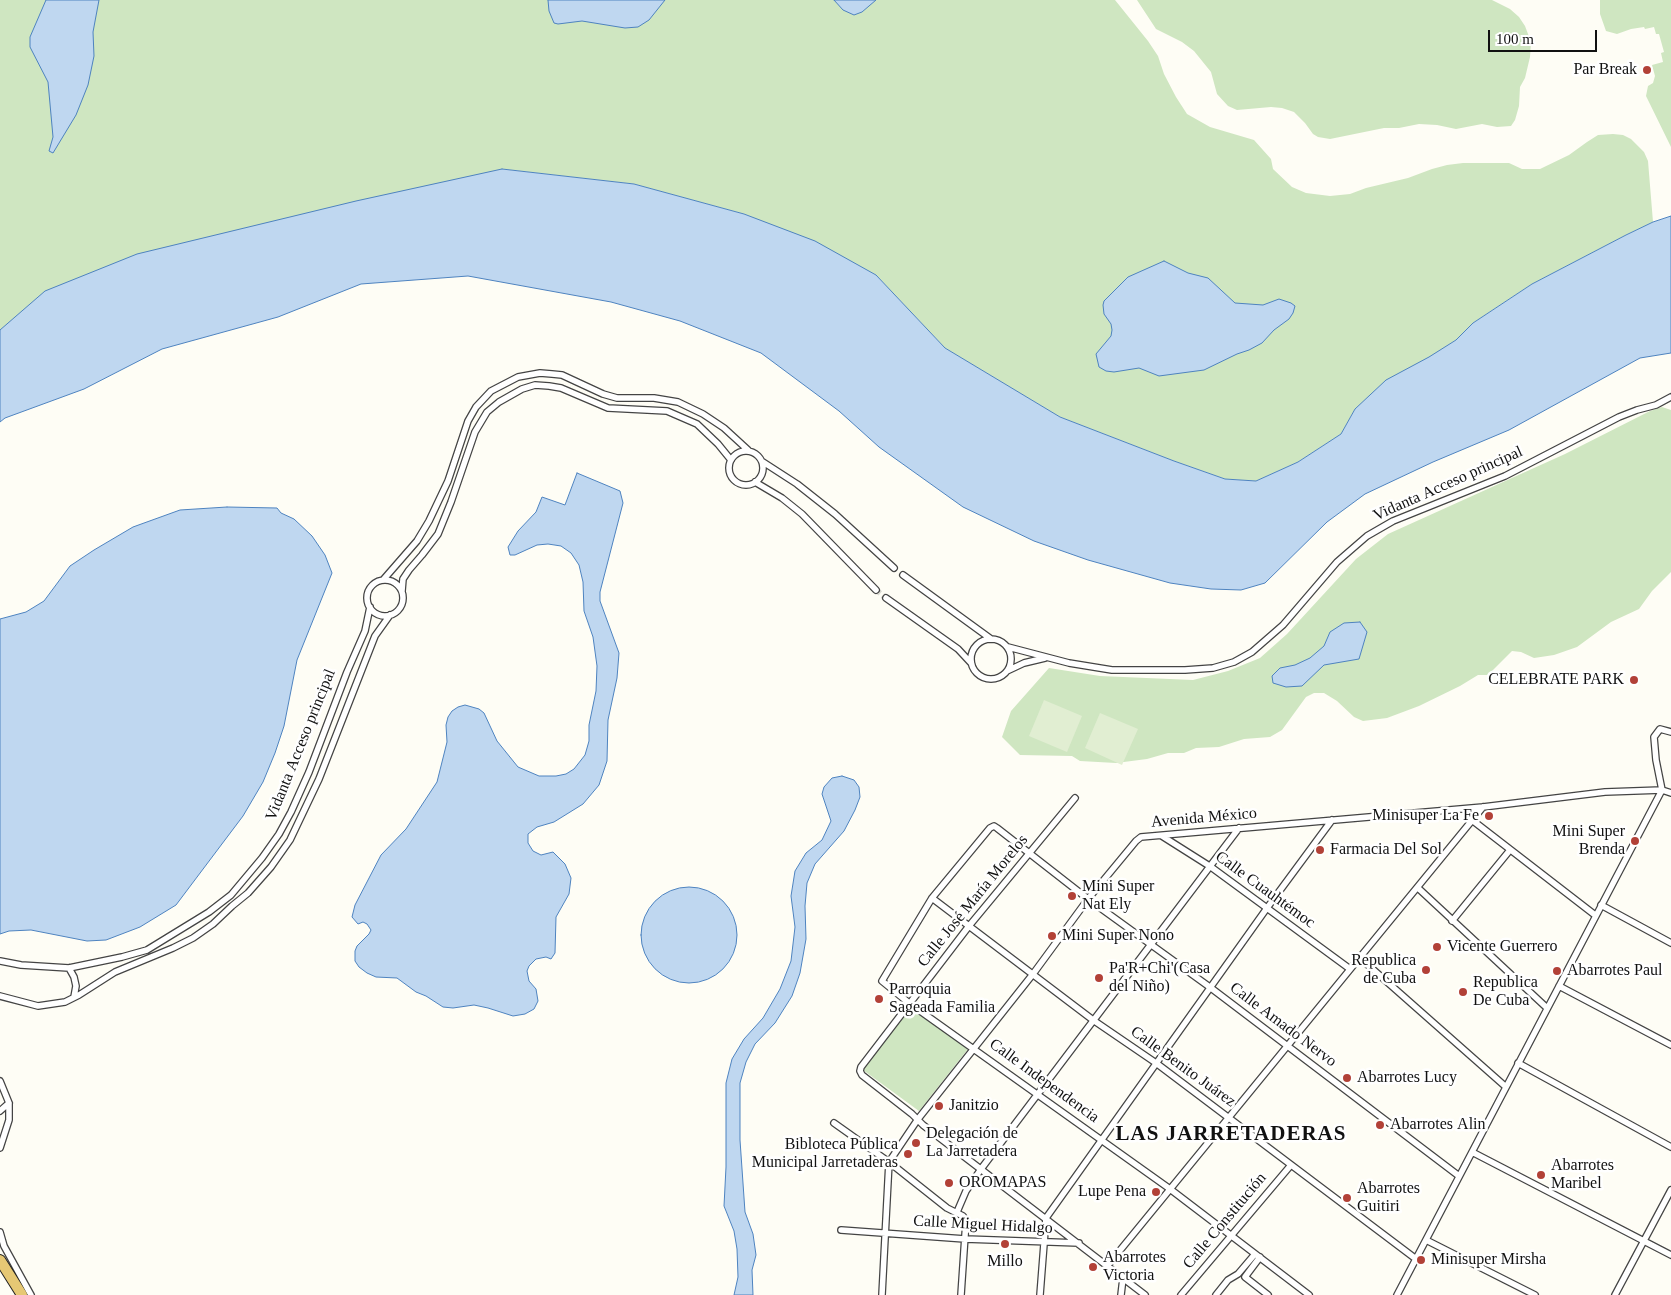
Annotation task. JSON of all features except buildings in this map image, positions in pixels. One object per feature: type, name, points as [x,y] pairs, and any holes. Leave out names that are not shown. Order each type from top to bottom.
[{"type":"highway","points":[[0,1260],[22,1295]]},
{"type":"street","name":"Vidanta Acceso principal","points":[[0,961],[21,965],[69,968],[122,958],[147,950],[209,912],[231,895],[262,858],[292,812],[346,672],[365,631],[370,607],[368,602],[369,590],[373,585],[384,580],[417,541],[429,521],[448,481],[468,420],[476,407],[491,391],[518,377],[540,374],[562,376],[617,398],[654,398],[678,402],[703,414],[724,428],[748,450],[757,454],[763,462],[797,484],[835,514],[894,568]]},
{"type":"street","points":[[370,607],[380,615],[390,615],[397,612],[401,607],[403,602],[403,579],[438,534],[475,432],[487,412],[499,402],[522,389],[535,385],[549,386],[561,388],[608,408],[667,411],[696,424],[718,444],[731,460]]},
{"type":"street","name":"Vidanta Acceso principal","points":[[1008,647],[1069,664],[1112,670],[1186,670],[1213,668],[1234,662],[1252,652],[1283,625],[1336,562],[1367,536],[1393,521],[1505,476],[1619,417],[1656,405],[1671,397]]},
{"type":"street","points":[[748,450],[738,452],[731,460],[729,471],[734,480],[744,485],[755,482],[762,474],[763,462]]},
{"type":"street","points":[[755,482],[782,498],[802,514],[876,590]]},
{"type":"street","points":[[903,575],[991,639],[1008,647],[1012,659],[1008,671]]},
{"type":"street","points":[[384,580],[395,583],[402,591]]},
{"type":"street","points":[[886,598],[958,649],[971,663]]},
{"type":"street","points":[[0,996],[38,1006],[65,1002],[115,972],[193,938],[213,924],[248,893],[271,867],[290,840],[319,779],[375,636],[390,615]]},
{"type":"street","points":[[991,639],[975,646],[972,651],[971,663],[978,675],[990,680],[997,679],[1024,662],[1045,658]]},
{"type":"street","points":[[1397,1295],[1662,790],[1654,737],[1660,730],[1671,732]]},
{"type":"street","points":[[1662,790],[1671,793]]},
{"type":"street","name":"Avenida México","points":[[889,1162],[918,1119],[1033,974],[1088,899],[1140,838],[1483,807],[1605,792],[1662,790]]},
{"type":"street","name":"Calle José María Morelos","points":[[918,1119],[862,1075],[861,1067],[970,926],[1075,798]]},
{"type":"street","points":[[1108,1265],[1483,807]]},
{"type":"street","points":[[1040,1295],[1046,1218],[1332,820]]},
{"type":"street","points":[[1472,820],[1595,916]]},
{"type":"street","name":"Calle Amado Nervo","points":[[932,898],[994,826],[1088,899],[1211,988],[1458,1176]]},
{"type":"street","points":[[957,1212],[966,1190],[981,1169],[1239,828]]},
{"type":"street","name":"Calle Cuauhtémoc","points":[[1162,835],[1350,969]]},
{"type":"street","points":[[1452,921],[1510,850]]},
{"type":"street","points":[[1418,888],[1547,1008]]},
{"type":"street","name":"Calle Benito Juárez","points":[[932,898],[1093,1020],[1156,1063],[1416,1259]]},
{"type":"street","name":"Calle Independencia","points":[[932,898],[882,981],[909,1003],[1170,1189],[1309,1295]]},
{"type":"street","points":[[1601,905],[1671,943]]},
{"type":"street","points":[[1360,958],[1506,1087]]},
{"type":"street","points":[[69,968],[76,986],[74,997]]},
{"type":"street","points":[[1559,986],[1671,1045]]},
{"type":"street","points":[[1518,1063],[1671,1147]]},
{"type":"street","points":[[0,1081],[9,1103],[9,1120],[0,1148]]},
{"type":"street","points":[[0,1111],[9,1103]]},
{"type":"street","points":[[918,1119],[1145,1295]]},
{"type":"street","points":[[834,1123],[889,1162],[947,1208],[963,1216],[966,1221],[961,1295]]},
{"type":"street","points":[[1472,1152],[1671,1255]]},
{"type":"street","points":[[882,1295],[889,1162]]},
{"type":"street","name":"Calle Constitución","points":[[1181,1295],[1290,1165]]},
{"type":"street","points":[[1615,1295],[1671,1190]]},
{"type":"street","name":"Calle Miguel Hidalgo","points":[[841,1230],[965,1239],[1079,1243]]},
{"type":"street","points":[[0,1232],[4,1246],[32,1295]]},
{"type":"street","points":[[1426,1240],[1535,1295]]},
{"type":"street","points":[[1257,1256],[1245,1277],[1267,1295]]},
{"type":"street","points":[[1216,1295],[1228,1280],[1238,1274],[1257,1256]]},
{"type":"street","points":[[1122,1295],[1123,1278]]},
{"type":"green space","points":[[0,0],[1115,0],[1158,56],[1164,74],[1187,114],[1210,127],[1254,140],[1271,159],[1273,169],[1292,187],[1306,193],[1330,196],[1350,194],[1366,188],[1408,178],[1432,169],[1463,163],[1509,163],[1522,169],[1540,169],[1569,155],[1598,135],[1613,134],[1623,135],[1631,139],[1644,152],[1648,161],[1653,222],[1532,284],[1473,323],[1456,340],[1355,409],[1341,434],[1298,462],[1256,481],[1225,479],[1060,417],[945,348],[876,275],[744,214],[634,184],[502,169],[0,330]]},
{"type":"green space","points":[[1137,0],[1492,0],[1510,9],[1525,26],[1531,42],[1530,57],[1525,78],[1520,87],[1519,106],[1511,126],[1497,127],[1482,124],[1456,129],[1419,124],[1399,128],[1384,128],[1330,139],[1313,134],[1294,112],[1282,108],[1237,110],[1228,106],[1217,94],[1211,72],[1194,51],[1182,42],[1156,29]]},
{"type":"green space","points":[[1600,0],[1671,0],[1671,147],[1646,96],[1648,86],[1653,83],[1655,76],[1652,65],[1663,62],[1661,53],[1664,52],[1659,34],[1656,34],[1654,27],[1631,29],[1617,34],[1606,31],[1600,14]]},
{"type":"green space","points":[[1662,407],[1671,410],[1671,572],[1652,591],[1639,609],[1611,622],[1577,647],[1554,655],[1534,658],[1521,652],[1512,651],[1488,675],[1478,675],[1419,706],[1387,718],[1363,721],[1354,717],[1337,701],[1324,693],[1314,693],[1306,697],[1282,730],[1270,737],[1244,739],[1219,747],[1196,748],[1184,753],[1168,753],[1147,759],[1116,763],[1080,761],[1072,756],[1020,755],[1002,737],[1011,711],[1049,668],[1100,676],[1193,680],[1228,671],[1260,658],[1287,634],[1356,559],[1388,534],[1565,454],[1650,411]]},
{"type":"green space","points":[[1044,700],[1082,716],[1067,752],[1029,736]]},
{"type":"green space","points":[[1100,713],[1138,729],[1122,765],[1085,748]]},
{"type":"green space","points":[[910,1008],[968,1049],[919,1111],[863,1070]]},
{"type":"water","points":[[46,0],[99,0],[93,32],[94,56],[88,85],[76,115],[53,153],[49,151],[53,137],[48,82],[30,47],[30,37]]},
{"type":"water","points":[[548,0],[665,0],[649,20],[638,27],[625,28],[582,21],[554,23],[549,11]]},
{"type":"water","points":[[834,0],[876,0],[862,12],[854,15],[843,10]]},
{"type":"water","points":[[502,169],[634,184],[744,214],[815,241],[876,275],[945,348],[1060,417],[1225,479],[1256,481],[1298,462],[1341,434],[1355,409],[1386,380],[1456,340],[1473,323],[1532,284],[1626,235],[1671,216],[1671,353],[1640,358],[1509,430],[1433,462],[1365,494],[1327,522],[1265,583],[1241,590],[1211,589],[1170,583],[1088,560],[1034,541],[963,507],[879,447],[839,411],[761,353],[680,321],[611,302],[468,276],[361,284],[278,317],[162,349],[84,389],[5,418],[0,422],[0,330],[45,291],[137,254],[356,201]]},
{"type":"water","points":[[1164,261],[1188,273],[1208,278],[1235,303],[1263,305],[1279,299],[1295,306],[1293,313],[1289,319],[1274,330],[1262,343],[1204,370],[1159,376],[1139,368],[1114,372],[1106,371],[1099,367],[1096,354],[1111,336],[1112,330],[1111,324],[1104,314],[1104,301],[1128,277]]},
{"type":"water","points":[[577,473],[620,491],[623,503],[600,592],[600,601],[619,653],[617,678],[608,720],[607,761],[599,785],[583,804],[554,822],[537,827],[528,834],[528,843],[533,851],[541,855],[553,852],[565,864],[571,878],[569,894],[556,917],[555,953],[551,959],[546,957],[536,959],[527,971],[529,981],[536,989],[538,1001],[534,1009],[525,1014],[513,1016],[474,1005],[453,1008],[443,1007],[416,992],[397,978],[376,977],[359,967],[355,961],[355,951],[371,930],[367,924],[363,922],[358,924],[352,917],[355,905],[381,855],[406,829],[437,782],[447,742],[446,725],[448,717],[458,707],[465,705],[479,709],[484,713],[497,741],[518,767],[539,776],[566,774],[574,769],[585,755],[589,741],[589,725],[596,691],[597,666],[593,637],[584,611],[583,582],[579,565],[571,553],[561,546],[537,545],[515,555],[510,555],[508,547],[518,531],[536,512],[542,497],[565,505]]},
{"type":"water","points":[[227,507],[277,508],[281,513],[294,519],[312,536],[325,555],[332,573],[297,660],[284,726],[263,782],[243,816],[176,905],[140,927],[106,940],[87,941],[31,930],[9,931],[0,934],[0,619],[26,612],[44,601],[70,566],[133,527],[180,510]]},
{"type":"water","points":[[1360,622],[1367,632],[1359,659],[1324,665],[1302,686],[1286,687],[1273,683],[1272,676],[1280,668],[1295,665],[1310,658],[1324,646],[1330,632],[1344,623]]},
{"type":"water","points":[[842,776],[854,780],[859,787],[860,797],[844,831],[815,864],[807,883],[805,906],[806,939],[800,973],[792,996],[775,1023],[755,1044],[746,1062],[740,1083],[740,1140],[745,1212],[753,1234],[756,1255],[752,1270],[753,1295],[734,1295],[738,1277],[737,1249],[734,1231],[724,1206],[726,1083],[732,1059],[744,1039],[763,1018],[780,989],[791,961],[795,927],[791,896],[795,871],[806,853],[822,840],[831,821],[822,794],[824,787],[832,778]]},
{"type":"water","points":[[689,887],[707,891],[723,901],[733,917],[737,935],[733,953],[723,969],[707,979],[689,983],[671,979],[655,969],[645,953],[641,935],[645,917],[655,901],[671,891]]},
{"type":"tunnel","points":[[876,590],[886,598]]},
{"type":"place","name":"Par Break","points":[[1647,70]]},
{"type":"place","name":"CELEBRATE PARK","points":[[1634,680]]},
{"type":"place","name":"Minisuper La Fe","points":[[1489,816]]},
{"type":"place","name":"Mini Super Brenda","points":[[1635,841]]},
{"type":"place","name":"Farmacia Del Sol","points":[[1320,850]]},
{"type":"place","name":"Mini Super Nat Ely","points":[[1072,896]]},
{"type":"place","name":"Mini Super Nono","points":[[1052,936]]},
{"type":"place","name":"Vicente Guerrero","points":[[1437,947]]},
{"type":"place","name":"Republica de Cuba","points":[[1426,970]]},
{"type":"place","name":"Abarrotes Paul","points":[[1557,971]]},
{"type":"place","name":"Pa'R+Chi'(Casa del Niño)","points":[[1099,978]]},
{"type":"place","name":"Republica De Cuba","points":[[1463,992]]},
{"type":"place","name":"Parroquia Sageada Familia","points":[[879,999]]},
{"type":"place","name":"Abarrotes Lucy","points":[[1347,1078]]},
{"type":"place","name":"Janitzio","points":[[939,1106]]},
{"type":"place","name":"Abarrotes Alin","points":[[1380,1125]]},
{"type":"place","name":"Delegación de La Jarretadera","points":[[916,1143]]},
{"type":"place","name":"Bibloteca Pública Municipal Jarretaderas","points":[[908,1154]]},
{"type":"place","name":"Abarrotes Maribel","points":[[1541,1175]]},
{"type":"place","name":"OROMAPAS","points":[[949,1183]]},
{"type":"place","name":"Lupe Pena","points":[[1156,1192]]},
{"type":"place","name":"Abarrotes Guitiri","points":[[1347,1198]]},
{"type":"place","name":"Millo","points":[[1005,1244]]},
{"type":"place","name":"Minisuper Mirsha","points":[[1421,1260]]},
{"type":"place","name":"Abarrotes Victoria","points":[[1093,1267]]},
{"type":"district","name":"LAS JARRETADERAS","points":[[1231,1135]]}]
